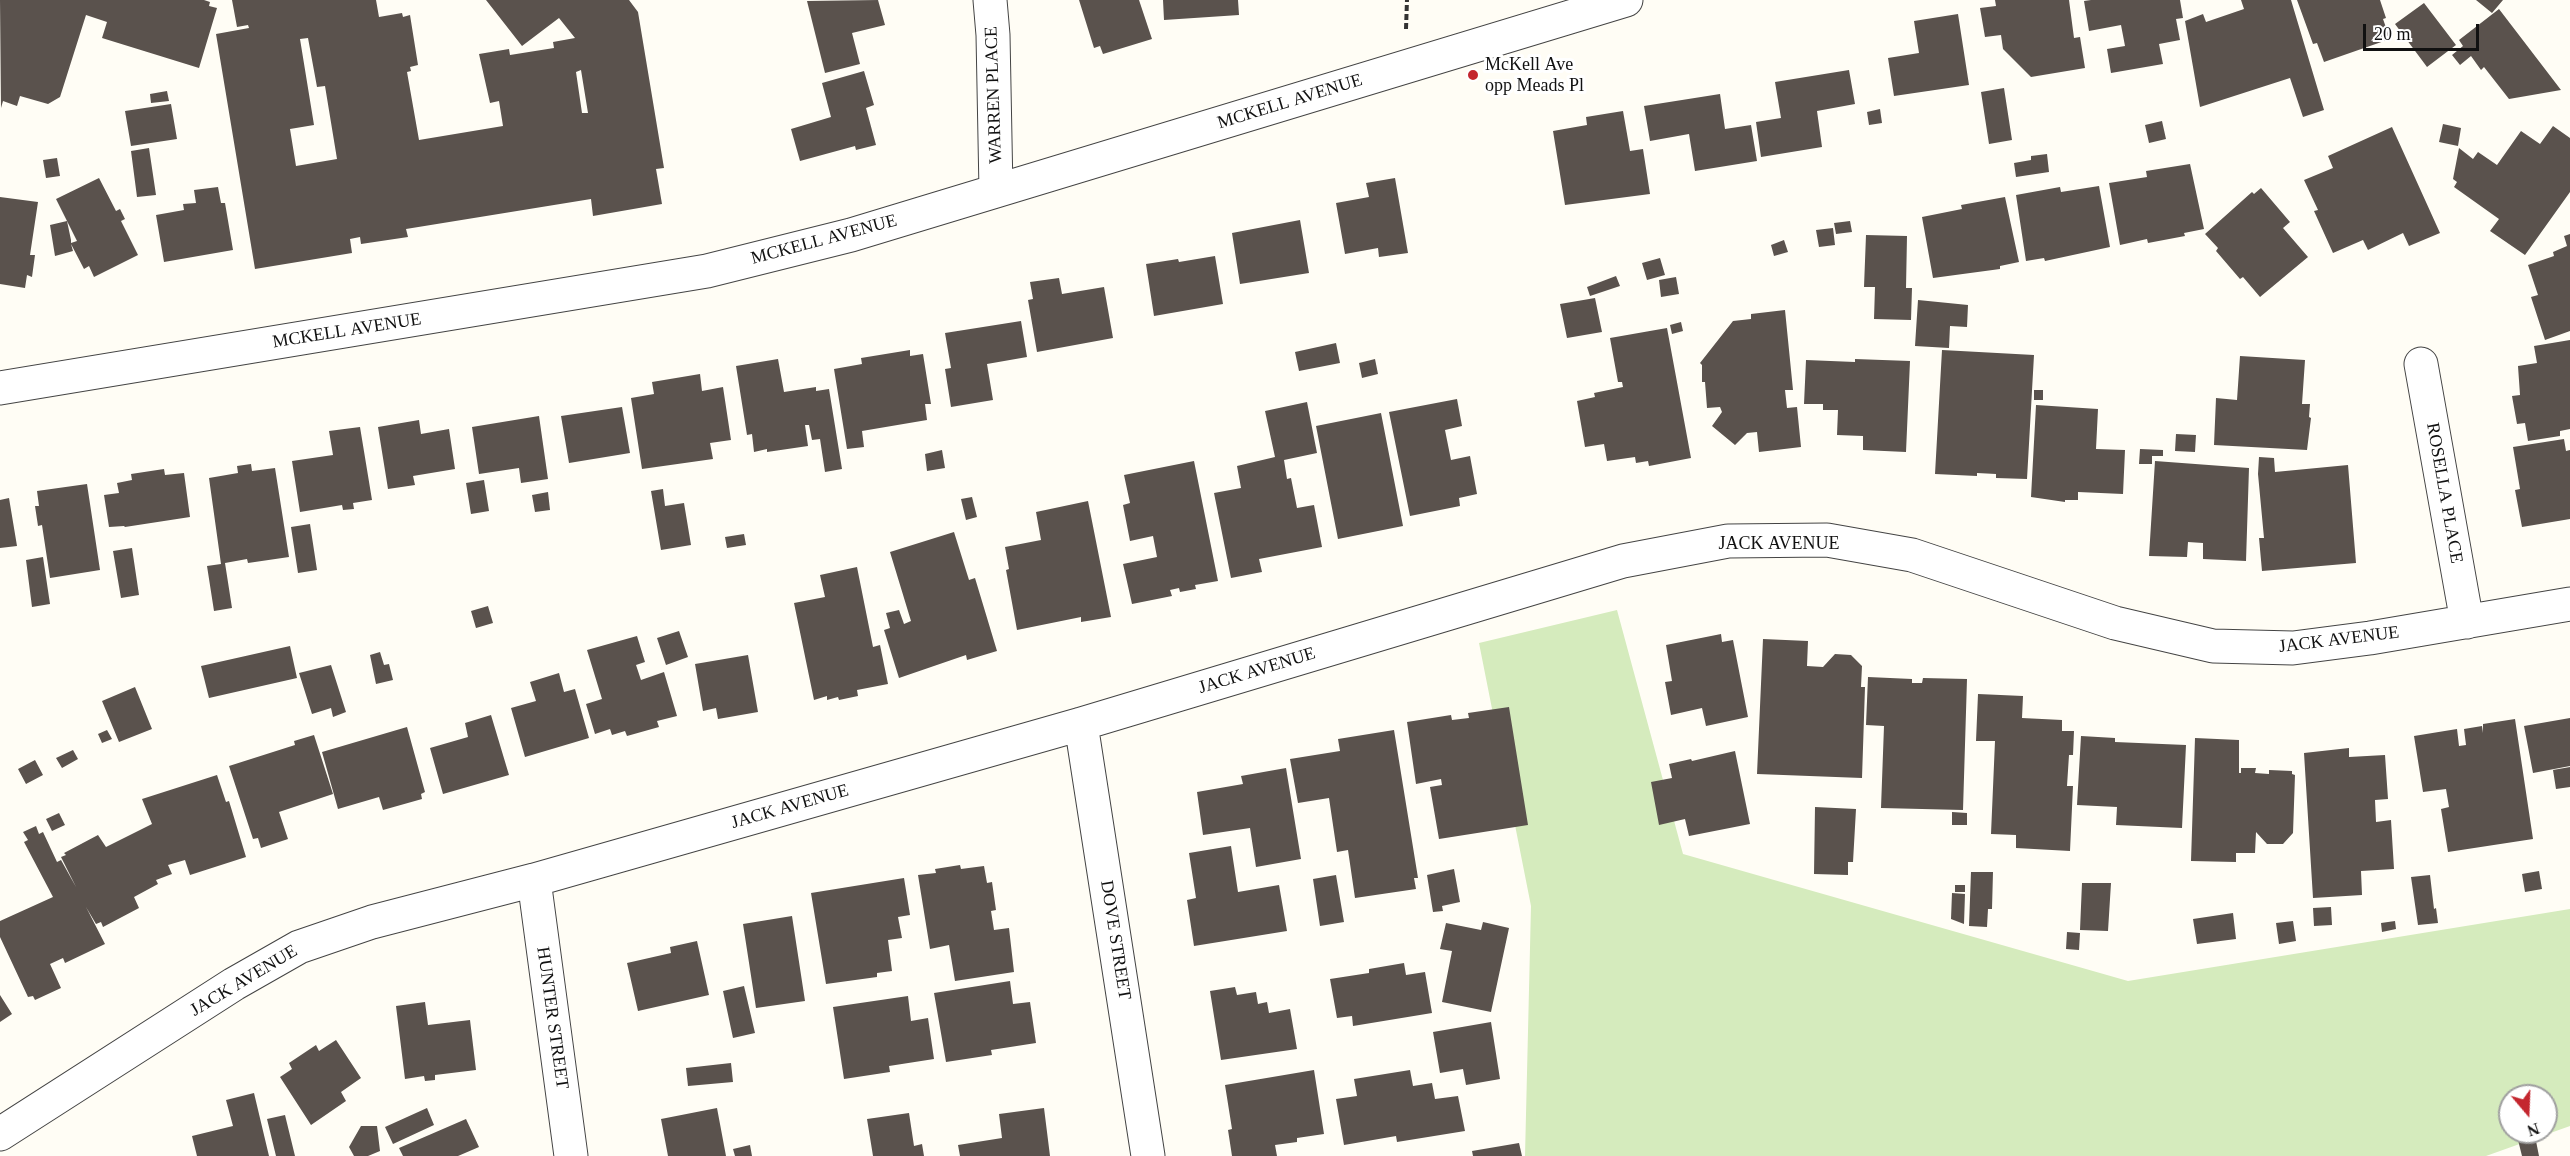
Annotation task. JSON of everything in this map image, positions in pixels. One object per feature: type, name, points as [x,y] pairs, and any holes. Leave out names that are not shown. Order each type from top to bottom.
[{"type":"street","name":"WARREN PLACE","points":[[990,0],[993,35],[996,191]]},
{"type":"street","name":"MCKELL AVENUE","points":[[0,388],[707,271],[851,235],[1626,0]]},
{"type":"street","name":"ROSELLA PLACE","points":[[2421,364],[2467,622]]},
{"type":"street","name":"JACK AVENUE","points":[[0,1134],[234,984],[298,947],[372,922],[534,880],[1081,724],[1623,561],[1728,541],[1827,540],[1912,555],[2013,591],[2115,623],[2212,646],[2293,648],[2570,604]]},
{"type":"street","name":"DOVE STREET","points":[[1081,724],[1148,1156]]},
{"type":"street","name":"HUNTER STREET","points":[[534,880],[571,1156]]},
{"type":"green space","points":[[1617,610],[1683,854],[2128,981],[2570,909],[2570,1126],[2558,1130],[2558,1084],[2498,1084],[2498,1144],[2520,1144],[2486,1156],[1525,1156],[1531,906],[1479,643]]},
{"type":"building","points":[[0,0],[204,0],[210,2],[209,6],[217,8],[199,68],[102,38],[107,22],[86,15],[60,97],[48,104],[20,96],[17,106],[3,101],[1,108]]},
{"type":"building","points":[[232,0],[376,0],[379,17],[402,13],[403,17],[410,15],[418,65],[410,67],[411,71],[407,72],[419,140],[503,126],[499,101],[490,103],[479,54],[509,49],[510,55],[554,48],[553,42],[575,38],[559,18],[522,46],[486,0],[629,0],[638,12],[664,168],[656,169],[662,204],[593,216],[591,199],[406,229],[408,237],[361,244],[360,237],[350,239],[352,253],[255,269],[216,34],[249,28],[248,25],[237,27]],"holes":[[[308,38],[317,87],[325,86],[337,159],[296,166],[290,129],[314,125],[300,39]],[[581,70],[588,113],[582,113],[576,72]]]},
{"type":"building","points":[[878,0],[885,25],[852,33],[860,64],[825,73],[807,1]]},
{"type":"building","points":[[1079,0],[1139,0],[1152,39],[1103,54],[1100,46],[1094,48]]},
{"type":"building","points":[[1163,0],[1238,0],[1239,15],[1164,20]]},
{"type":"building","points":[[1995,0],[2069,0],[2074,38],[2080,37],[2085,68],[2031,77],[2003,49],[2001,35],[1985,37],[1980,8],[1996,6]]},
{"type":"building","points":[[2180,0],[2183,18],[2176,19],[2180,40],[2159,44],[2163,64],[2111,73],[2107,49],[2125,46],[2121,25],[2089,31],[2084,1]]},
{"type":"building","points":[[2241,0],[2291,0],[2324,110],[2303,117],[2290,78],[2200,107],[2185,21],[2203,14],[2206,22],[2244,9]]},
{"type":"building","points":[[2297,0],[2380,0],[2386,18],[2383,19],[2390,39],[2324,62],[2317,43],[2313,44]]},
{"type":"building","points":[[2476,0],[2503,0],[2492,13]]},
{"type":"building","points":[[2424,3],[2456,45],[2427,67],[2395,24]]},
{"type":"building","points":[[2499,9],[2561,90],[2509,99],[2484,67],[2481,70],[2471,56],[2460,65],[2452,55],[2463,46],[2459,40]]},
{"type":"building","points":[[1958,14],[1969,85],[1894,96],[1888,58],[1919,53],[1914,21]]},
{"type":"building","points":[[1849,70],[1855,104],[1817,111],[1822,147],[1761,157],[1756,122],[1781,118],[1775,82]]},
{"type":"building","points":[[864,71],[874,105],[866,108],[876,145],[856,150],[855,146],[800,161],[791,129],[831,117],[822,83]]},
{"type":"building","points":[[2004,88],[2012,140],[1989,144],[1981,92]]},
{"type":"building","points":[[167,91],[169,101],[151,103],[150,94]]},
{"type":"building","points":[[1720,94],[1725,129],[1751,125],[1757,161],[1695,171],[1689,134],[1650,141],[1644,106]]},
{"type":"building","points":[[171,104],[177,139],[131,146],[125,111]]},
{"type":"building","points":[[1880,109],[1882,123],[1869,125],[1867,112]]},
{"type":"building","points":[[1623,111],[1630,151],[1643,149],[1650,194],[1565,205],[1553,131],[1587,125],[1586,117]]},
{"type":"building","points":[[2162,121],[2166,139],[2149,143],[2145,125]]},
{"type":"building","points":[[2443,124],[2461,128],[2458,146],[2439,142]]},
{"type":"building","points":[[2553,126],[2570,138],[2570,192],[2525,255],[2490,231],[2499,219],[2454,187],[2457,182],[2453,179],[2459,148],[2473,159],[2478,152],[2497,165],[2521,131],[2540,144]]},
{"type":"building","points":[[2392,127],[2440,233],[2409,246],[2403,233],[2368,250],[2363,240],[2333,253],[2314,211],[2318,210],[2304,180],[2333,168],[2328,156]]},
{"type":"building","points":[[149,148],[156,195],[137,197],[131,151]]},
{"type":"building","points":[[2047,154],[2049,172],[2016,177],[2014,163],[2031,160],[2031,156]]},
{"type":"building","points":[[57,158],[60,176],[46,178],[43,160]]},
{"type":"building","points":[[2190,164],[2204,229],[2184,233],[2185,236],[2148,243],[2147,239],[2120,245],[2109,183],[2147,177],[2146,171]]},
{"type":"building","points":[[99,178],[116,211],[120,209],[125,219],[121,221],[138,255],[94,277],[89,266],[84,269],[71,244],[73,251],[55,256],[50,225],[67,221],[56,199]],"holes":[[[67,221],[77,241],[71,243]]]},
{"type":"building","points":[[1395,178],[1408,253],[1379,257],[1378,248],[1345,254],[1336,203],[1369,197],[1366,183]]},
{"type":"building","points":[[2099,186],[2110,247],[2045,261],[2044,258],[2026,261],[2016,195],[2060,187],[2061,192]]},
{"type":"building","points":[[218,187],[221,203],[225,203],[233,250],[164,262],[156,215],[184,210],[183,204],[196,203],[194,190]]},
{"type":"building","points":[[2261,188],[2290,222],[2283,228],[2308,257],[2260,297],[2243,277],[2240,279],[2205,234],[2252,192],[2254,194]]},
{"type":"building","points":[[0,197],[38,202],[30,255],[35,255],[32,277],[27,275],[25,288],[0,284]]},
{"type":"building","points":[[2005,197],[2019,262],[2000,266],[2000,269],[1933,278],[1922,217],[1962,209],[1961,205]]},
{"type":"building","points":[[1300,220],[1309,273],[1240,284],[1232,233]]},
{"type":"building","points":[[1850,221],[1852,232],[1836,234],[1834,223]]},
{"type":"building","points":[[1833,228],[1835,245],[1819,247],[1816,230]]},
{"type":"building","points":[[2570,234],[2570,331],[2545,340],[2531,297],[2538,295],[2528,265],[2554,256],[2553,252],[2567,246],[2564,236]]},
{"type":"building","points":[[1866,235],[1907,236],[1906,288],[1912,288],[1911,320],[1874,319],[1875,287],[1864,287]]},
{"type":"building","points":[[1784,240],[1788,252],[1774,256],[1771,245]]},
{"type":"building","points":[[1215,256],[1223,304],[1154,316],[1146,264],[1178,259],[1179,262]]},
{"type":"building","points":[[1660,258],[1665,275],[1647,280],[1642,263]]},
{"type":"building","points":[[1616,276],[1620,286],[1590,296],[1587,287]]},
{"type":"building","points":[[1676,277],[1679,294],[1661,297],[1659,280]]},
{"type":"building","points":[[1059,278],[1062,294],[1104,287],[1113,338],[1037,352],[1028,300],[1033,299],[1030,282]]},
{"type":"building","points":[[1595,298],[1602,332],[1567,338],[1560,304]]},
{"type":"building","points":[[1918,300],[1968,305],[1967,327],[1950,326],[1949,348],[1915,346]]},
{"type":"building","points":[[1785,310],[1793,390],[1785,390],[1787,408],[1797,407],[1801,447],[1759,452],[1757,432],[1747,433],[1735,445],[1712,426],[1722,412],[1720,407],[1707,408],[1705,382],[1702,382],[1700,363],[1733,321],[1751,319],[1751,314]]},
{"type":"building","points":[[1021,321],[1027,357],[987,364],[993,400],[951,407],[945,369],[951,368],[945,333]]},
{"type":"building","points":[[1681,322],[1683,331],[1672,334],[1670,325]]},
{"type":"building","points":[[1667,328],[1691,458],[1649,466],[1648,461],[1636,463],[1635,457],[1607,461],[1604,444],[1585,447],[1577,401],[1595,397],[1594,393],[1623,387],[1622,382],[1618,382],[1610,338]]},
{"type":"building","points":[[2570,340],[2570,429],[2560,431],[2560,436],[2528,441],[2525,423],[2517,424],[2512,396],[2520,395],[2518,366],[2537,363],[2534,346]]},
{"type":"building","points":[[1336,343],[1340,363],[1299,371],[1295,352]]},
{"type":"building","points":[[910,350],[910,356],[923,354],[931,404],[925,404],[927,420],[862,431],[864,447],[847,449],[834,369],[862,364],[861,358]]},
{"type":"building","points":[[1942,350],[2034,355],[2027,479],[1996,478],[1996,474],[1977,473],[1977,476],[1935,474]]},
{"type":"building","points":[[2240,356],[2305,360],[2302,404],[2310,404],[2309,417],[2311,418],[2307,450],[2214,445],[2216,398],[2237,400]]},
{"type":"building","points":[[778,359],[784,392],[816,387],[816,391],[829,389],[842,469],[825,472],[820,439],[812,440],[809,425],[805,425],[808,446],[754,452],[752,434],[747,435],[736,366]]},
{"type":"building","points":[[1375,359],[1378,374],[1362,378],[1359,363]]},
{"type":"building","points":[[1855,359],[1910,361],[1906,452],[1863,450],[1863,436],[1837,435],[1838,410],[1823,410],[1823,404],[1804,404],[1806,360],[1855,362]]},
{"type":"building","points":[[700,374],[702,391],[723,387],[731,440],[710,443],[713,459],[642,469],[631,398],[654,394],[652,382]]},
{"type":"building","points":[[2034,390],[2043,390],[2043,400],[2034,400]]},
{"type":"building","points":[[1457,399],[1462,426],[1445,430],[1451,460],[1470,456],[1477,494],[1459,498],[1460,506],[1410,516],[1389,412]]},
{"type":"building","points":[[1307,402],[1317,453],[1284,460],[1287,479],[1291,478],[1297,508],[1314,505],[1322,547],[1259,559],[1262,572],[1231,578],[1214,493],[1241,488],[1237,466],[1275,457],[1265,411]]},
{"type":"building","points":[[2036,405],[2098,409],[2096,449],[2125,450],[2123,494],[2078,492],[2078,500],[2065,500],[2065,502],[2031,497]]},
{"type":"building","points":[[622,407],[630,453],[569,463],[561,416]]},
{"type":"building","points":[[1381,413],[1403,526],[1338,539],[1316,426]]},
{"type":"building","points":[[539,416],[548,479],[521,483],[519,468],[479,474],[472,427]]},
{"type":"building","points":[[419,420],[421,434],[449,429],[455,469],[413,476],[415,485],[388,489],[378,427]]},
{"type":"building","points":[[360,427],[372,500],[353,503],[354,509],[343,510],[342,505],[300,512],[292,461],[333,455],[329,431]]},
{"type":"building","points":[[2176,434],[2196,435],[2195,452],[2175,451]]},
{"type":"building","points":[[2564,439],[2566,451],[2570,450],[2570,519],[2522,527],[2515,490],[2520,489],[2513,447]]},
{"type":"building","points":[[2140,449],[2163,450],[2163,456],[2152,456],[2152,464],[2139,464]]},
{"type":"building","points":[[942,450],[945,468],[927,471],[925,454]]},
{"type":"building","points":[[2259,457],[2274,458],[2275,472],[2348,465],[2356,563],[2262,571],[2259,538],[2264,538],[2258,474]]},
{"type":"building","points":[[1194,461],[1218,581],[1195,585],[1196,589],[1180,592],[1179,588],[1170,590],[1172,596],[1132,604],[1123,564],[1157,557],[1153,536],[1130,541],[1123,505],[1130,503],[1124,475]]},
{"type":"building","points":[[2155,461],[2249,468],[2246,561],[2203,559],[2203,543],[2188,542],[2187,557],[2149,556]]},
{"type":"building","points":[[251,464],[252,471],[275,468],[289,557],[248,563],[247,559],[225,563],[232,608],[214,611],[207,566],[221,564],[209,478],[238,473],[237,466]]},
{"type":"building","points":[[164,469],[165,475],[184,473],[190,517],[125,527],[109,527],[104,495],[119,493],[117,483],[132,480],[131,474]]},
{"type":"building","points":[[484,480],[489,511],[471,514],[466,483]]},
{"type":"building","points":[[87,484],[100,570],[50,578],[42,525],[38,526],[35,506],[39,506],[37,491]]},
{"type":"building","points":[[663,489],[665,506],[684,503],[691,545],[661,550],[651,491]]},
{"type":"building","points":[[548,492],[550,510],[535,512],[532,495]]},
{"type":"building","points":[[972,497],[977,517],[966,520],[961,499]]},
{"type":"building","points":[[9,498],[17,546],[0,548],[0,500]]},
{"type":"building","points":[[1088,501],[1111,617],[1081,622],[1081,617],[1017,630],[1006,570],[1009,569],[1005,547],[1041,540],[1036,512]]},
{"type":"building","points":[[310,524],[317,570],[298,573],[291,527]]},
{"type":"building","points":[[954,532],[969,580],[975,578],[997,651],[967,660],[966,655],[899,678],[884,630],[890,628],[886,613],[899,610],[904,624],[911,621],[890,552]]},
{"type":"building","points":[[744,534],[746,545],[727,548],[725,537]]},
{"type":"building","points":[[132,548],[139,595],[121,598],[113,551]]},
{"type":"building","points":[[43,557],[50,604],[32,607],[26,560]]},
{"type":"building","points":[[857,567],[873,647],[880,645],[888,684],[857,690],[858,696],[827,700],[827,696],[814,700],[794,603],[825,597],[820,575]]},
{"type":"building","points":[[488,606],[493,623],[476,628],[471,611]]},
{"type":"building","points":[[679,631],[688,657],[666,665],[657,638]]},
{"type":"building","points":[[1721,634],[1722,642],[1733,640],[1748,717],[1706,726],[1702,708],[1671,715],[1665,682],[1672,681],[1666,645]]},
{"type":"building","points":[[637,636],[645,662],[636,665],[641,680],[664,672],[677,716],[657,721],[659,727],[627,736],[625,731],[612,735],[610,729],[595,734],[586,704],[602,699],[587,650]]},
{"type":"building","points":[[1763,639],[1808,641],[1807,666],[1823,667],[1835,654],[1851,655],[1862,666],[1861,687],[1865,687],[1862,778],[1757,774]]},
{"type":"building","points":[[290,646],[297,678],[209,698],[201,666]]},
{"type":"building","points":[[380,652],[384,665],[389,664],[393,680],[376,684],[370,655]]},
{"type":"building","points":[[748,655],[758,712],[718,719],[716,708],[703,711],[695,664]]},
{"type":"building","points":[[331,665],[346,712],[333,717],[331,708],[312,714],[299,673]]},
{"type":"building","points":[[559,673],[564,692],[575,689],[589,738],[525,757],[511,708],[536,701],[530,682]]},
{"type":"building","points":[[1868,677],[1912,679],[1912,683],[1922,683],[1923,678],[1967,679],[1963,810],[1881,808],[1884,726],[1866,725]]},
{"type":"building","points":[[135,687],[152,729],[119,742],[102,701]]},
{"type":"building","points":[[1978,694],[2023,696],[2022,718],[2062,720],[2062,731],[2074,731],[2073,755],[2069,755],[2067,786],[2073,786],[2070,851],[2016,848],[2016,835],[1991,834],[1995,741],[1976,741]]},
{"type":"building","points":[[1509,707],[1528,825],[1439,839],[1430,787],[1442,785],[1441,779],[1416,784],[1407,722],[1451,715],[1452,720],[1469,718],[1468,713]]},
{"type":"building","points":[[491,715],[509,775],[443,794],[430,748],[468,737],[465,723]]},
{"type":"building","points":[[2570,718],[2570,766],[2533,773],[2524,726]]},
{"type":"building","points":[[2515,719],[2533,839],[2448,852],[2441,809],[2449,807],[2446,789],[2423,792],[2414,736],[2457,729],[2459,746],[2466,745],[2464,729],[2482,726],[2483,733],[2483,724]]},
{"type":"building","points":[[407,727],[425,792],[421,794],[422,799],[383,810],[379,797],[338,809],[322,752]]},
{"type":"building","points":[[107,730],[112,739],[102,743],[98,734]]},
{"type":"building","points":[[1394,730],[1418,878],[1414,878],[1416,889],[1355,898],[1348,850],[1337,852],[1329,798],[1298,803],[1290,759],[1340,751],[1338,739]]},
{"type":"building","points":[[314,735],[333,794],[279,812],[288,839],[261,848],[258,838],[253,839],[229,766],[295,745],[294,741]]},
{"type":"building","points":[[2081,736],[2115,738],[2115,742],[2186,745],[2182,828],[2116,825],[2117,807],[2077,805]]},
{"type":"building","points":[[2195,738],[2239,740],[2239,773],[2241,773],[2241,768],[2256,768],[2255,773],[2269,774],[2269,770],[2292,771],[2295,775],[2293,833],[2283,844],[2267,844],[2256,832],[2255,853],[2236,853],[2236,862],[2191,861]]},
{"type":"building","points":[[2349,748],[2349,757],[2385,755],[2388,799],[2375,800],[2376,822],[2391,820],[2394,869],[2361,871],[2362,895],[2313,898],[2304,753]]},
{"type":"building","points":[[73,750],[78,759],[62,768],[56,758]]},
{"type":"building","points":[[1735,751],[1750,824],[1689,836],[1685,819],[1659,825],[1651,782],[1672,778],[1669,764]]},
{"type":"building","points":[[35,760],[43,775],[26,784],[18,769]]},
{"type":"building","points":[[2570,767],[2570,787],[2556,789],[2553,770]]},
{"type":"building","points":[[1286,768],[1301,859],[1256,867],[1250,828],[1203,835],[1197,792],[1243,784],[1241,776]]},
{"type":"building","points":[[217,775],[226,802],[229,801],[246,857],[190,875],[185,860],[168,865],[172,874],[156,880],[158,884],[134,897],[139,908],[103,927],[101,922],[96,924],[86,907],[105,944],[65,963],[63,958],[50,964],[61,988],[35,1000],[33,996],[28,997],[0,937],[0,921],[53,897],[24,842],[28,840],[23,832],[36,826],[39,834],[43,832],[57,862],[61,860],[76,887],[61,857],[66,855],[64,853],[98,835],[106,847],[152,824],[142,799]]},
{"type":"building","points":[[1815,807],[1856,809],[1853,862],[1848,862],[1848,875],[1814,874]]},
{"type":"building","points":[[1952,812],[1967,813],[1967,825],[1952,825]]},
{"type":"building","points":[[59,813],[65,825],[52,831],[46,819]]},
{"type":"building","points":[[1231,846],[1238,892],[1279,885],[1287,931],[1194,946],[1187,900],[1196,898],[1189,853]]},
{"type":"building","points":[[960,865],[961,869],[984,866],[987,883],[992,882],[996,910],[991,911],[994,930],[1009,928],[1014,972],[955,981],[949,945],[930,949],[918,875],[936,873],[935,869]]},
{"type":"building","points":[[1454,869],[1460,902],[1442,906],[1443,911],[1433,912],[1427,875]]},
{"type":"building","points":[[2539,871],[2542,889],[2525,892],[2522,874]]},
{"type":"building","points":[[1971,872],[1993,872],[1992,909],[1988,909],[1987,927],[1969,926]]},
{"type":"building","points":[[1336,875],[1344,922],[1320,926],[1313,879]]},
{"type":"building","points":[[2430,875],[2438,923],[2418,925],[2411,877]]},
{"type":"building","points":[[904,878],[910,915],[898,917],[902,938],[888,940],[892,971],[877,973],[877,977],[826,984],[811,893]]},
{"type":"building","points":[[2082,883],[2111,883],[2108,931],[2080,930]]},
{"type":"building","points":[[1955,885],[1965,885],[1965,892],[1955,892]]},
{"type":"building","points":[[1952,893],[1965,894],[1964,924],[1951,919]]},
{"type":"building","points":[[2331,907],[2332,925],[2314,926],[2313,908]]},
{"type":"building","points":[[2233,913],[2236,939],[2197,944],[2193,919]]},
{"type":"building","points":[[792,916],[805,1001],[756,1008],[743,924]]},
{"type":"building","points":[[2293,921],[2296,941],[2279,944],[2276,923]]},
{"type":"building","points":[[2395,921],[2396,929],[2382,932],[2381,923]]},
{"type":"building","points":[[1483,922],[1509,928],[1491,1012],[1442,1002],[1452,951],[1440,949],[1446,923],[1481,930]]},
{"type":"building","points":[[2067,932],[2080,933],[2079,950],[2066,949]]},
{"type":"building","points":[[697,941],[709,995],[638,1011],[627,963],[671,953],[670,947]]},
{"type":"building","points":[[1404,963],[1406,975],[1425,972],[1432,1013],[1353,1026],[1352,1016],[1337,1018],[1330,979],[1369,973],[1369,969]]},
{"type":"building","points":[[1010,981],[1013,1004],[1030,1002],[1036,1043],[991,1050],[992,1055],[946,1062],[934,993]]},
{"type":"building","points":[[744,986],[755,1033],[733,1038],[723,991]]},
{"type":"building","points":[[1235,987],[1237,995],[1256,992],[1258,1004],[1267,1002],[1269,1013],[1290,1009],[1297,1049],[1221,1060],[1210,991]]},
{"type":"building","points":[[0,995],[12,1014],[0,1022]]},
{"type":"building","points":[[908,996],[911,1021],[928,1018],[934,1059],[889,1066],[890,1072],[844,1079],[833,1007]]},
{"type":"building","points":[[425,1002],[428,1025],[470,1020],[476,1070],[435,1075],[435,1080],[425,1081],[424,1076],[405,1079],[396,1006]]},
{"type":"building","points":[[1491,1022],[1500,1079],[1466,1085],[1463,1069],[1440,1073],[1433,1032]]},
{"type":"building","points":[[336,1040],[361,1078],[341,1092],[346,1101],[311,1125],[280,1077],[292,1069],[289,1063],[316,1045],[319,1051]]},
{"type":"building","points":[[731,1063],[733,1082],[688,1086],[686,1068]]},
{"type":"building","points":[[1314,1070],[1324,1134],[1297,1138],[1297,1142],[1275,1145],[1277,1156],[1232,1156],[1228,1130],[1232,1129],[1225,1085]]},
{"type":"building","points":[[1410,1070],[1413,1086],[1432,1083],[1435,1099],[1458,1096],[1465,1131],[1397,1142],[1396,1136],[1344,1145],[1336,1099],[1357,1096],[1354,1079]]},
{"type":"building","points":[[254,1093],[269,1156],[197,1156],[192,1136],[233,1126],[226,1100]]},
{"type":"building","points":[[427,1108],[434,1125],[393,1144],[385,1127]]},
{"type":"building","points":[[717,1108],[726,1156],[668,1156],[661,1119]]},
{"type":"building","points":[[1044,1108],[1050,1156],[960,1156],[958,1145],[1002,1138],[999,1114]]},
{"type":"building","points":[[909,1113],[914,1146],[922,1144],[924,1156],[873,1156],[867,1119]]},
{"type":"building","points":[[285,1115],[295,1156],[276,1156],[267,1119]]},
{"type":"building","points":[[466,1119],[479,1147],[458,1156],[403,1156],[399,1148]]},
{"type":"building","points":[[361,1126],[377,1126],[380,1151],[368,1156],[354,1156],[349,1147]]},
{"type":"building","points":[[1519,1143],[1522,1156],[1473,1156],[1472,1151]]},
{"type":"building","points":[[2519,1144],[2537,1144],[2539,1156],[2522,1156]]},
{"type":"building","points":[[750,1145],[752,1156],[735,1156],[733,1149]]},
{"type":"place","name":"McKell Ave opp Meads Pl","points":[[1473,75]]}]
